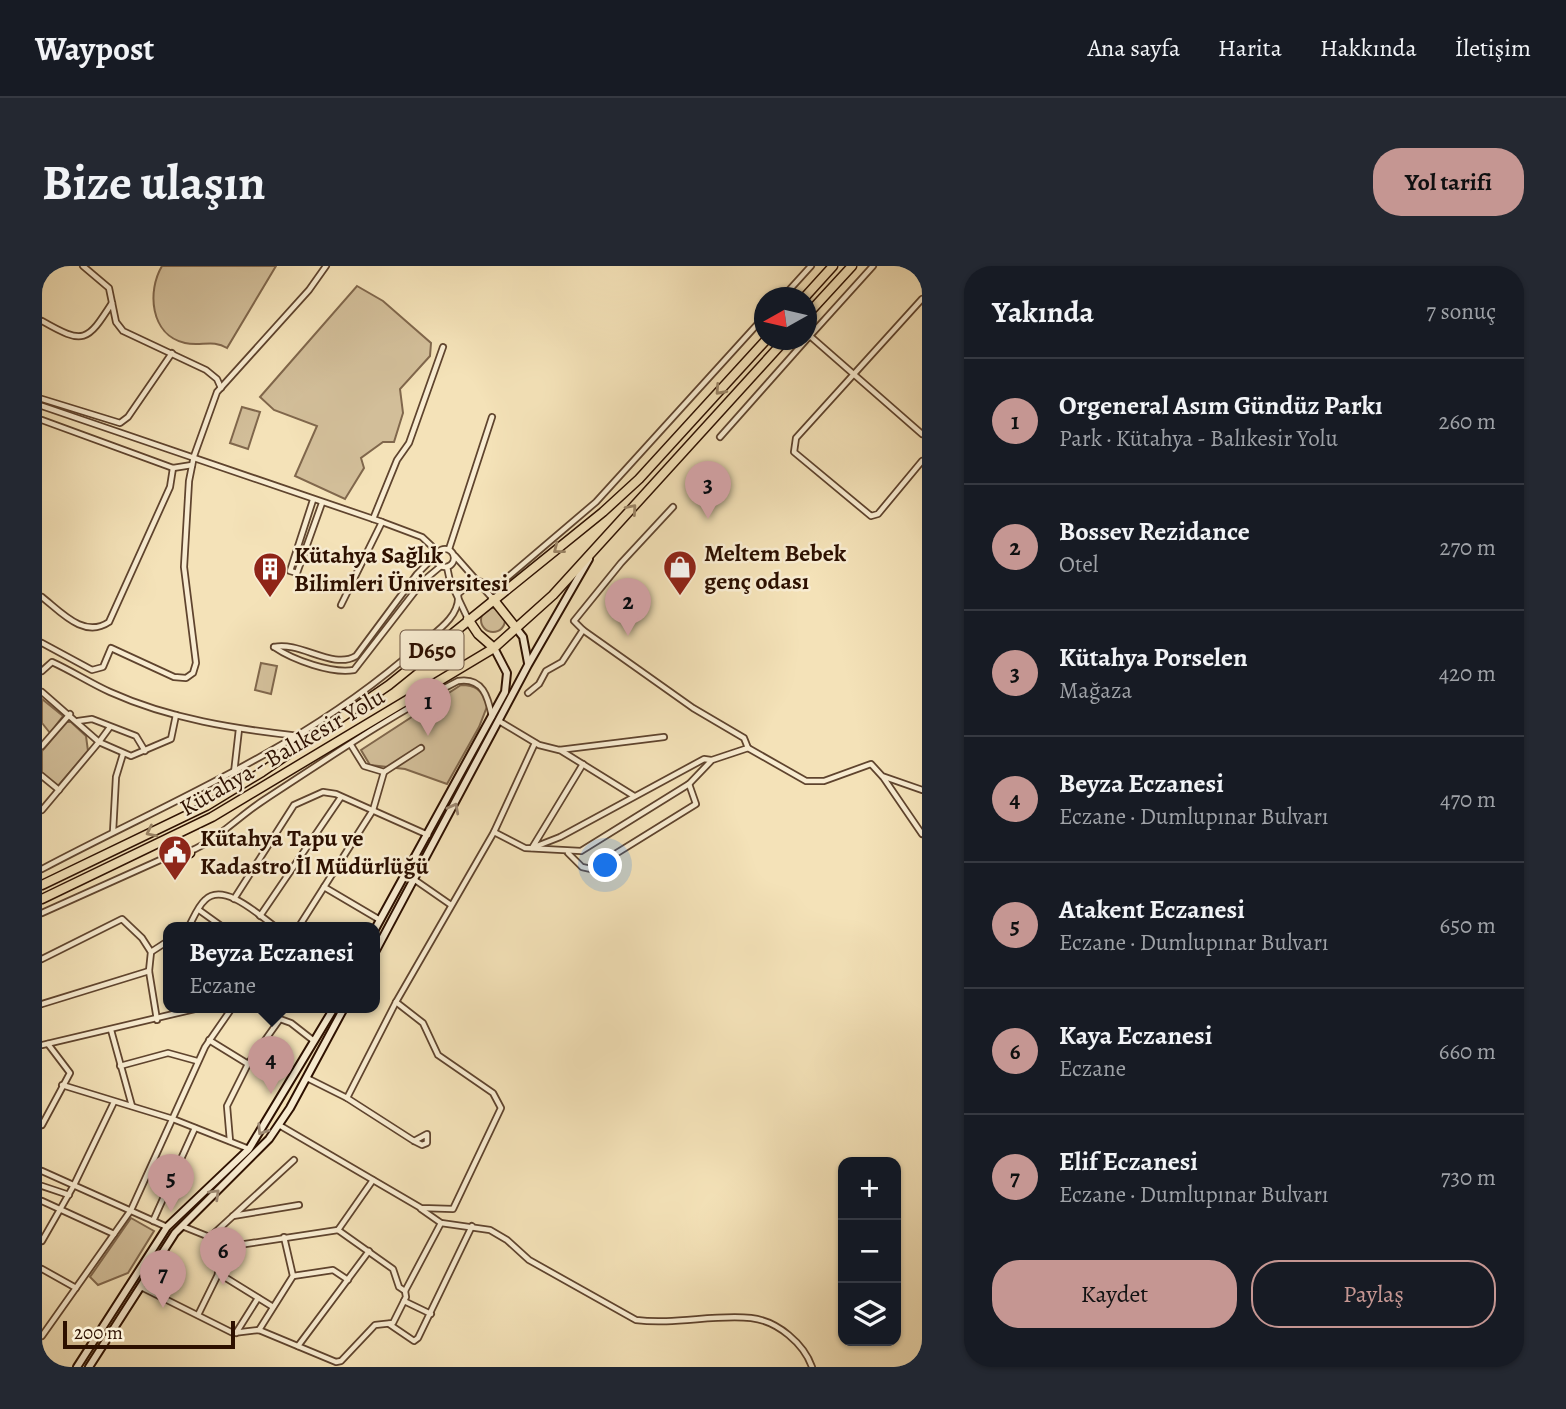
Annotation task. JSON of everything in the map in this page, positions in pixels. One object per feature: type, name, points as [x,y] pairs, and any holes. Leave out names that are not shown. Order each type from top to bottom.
[{"type":"highway","points":[[814,287],[833,266]]},
{"type":"highway","points":[[817,305],[852,266]]},
{"type":"highway","name":"Kütahya - Balıkesir Yolu","points":[[42,885],[206,806],[262,772],[389,685],[467,615],[493,599],[568,541],[639,479],[757,350]]},
{"type":"highway","name":"Kütahya - Balıkesir Yolu","points":[[42,900],[212,817],[494,649],[593,552],[776,350]]},
{"type":"highway","points":[[493,599],[516,628]]},
{"type":"highway","points":[[467,615],[478,634],[494,649]]},
{"type":"highway","points":[[166,841],[174,840],[190,853]]},
{"type":"main road","points":[[380,920],[593,552]]},
{"type":"main road","points":[[516,628],[523,637],[528,665]]},
{"type":"main road","points":[[380,943],[415,880],[495,719],[508,679],[494,649]]},
{"type":"main road","points":[[77,1367],[167,1227],[249,1149],[331,1013]]},
{"type":"main road","points":[[92,1365],[182,1226],[258,1152],[279,1125],[341,1013]]},
{"type":"street","points":[[83,266],[107,285],[116,322],[123,331],[214,374],[220,388]]},
{"type":"street","points":[[42,643],[92,670],[103,667],[111,648],[174,677],[186,678],[193,673],[196,663],[184,567],[194,456],[220,388],[309,290],[326,266]]},
{"type":"street","points":[[792,287],[811,266]]},
{"type":"street","points":[[817,328],[873,266]]},
{"type":"street","points":[[922,299],[796,438],[794,452],[871,516],[878,514],[922,461]]},
{"type":"street","points":[[42,321],[71,337],[84,338],[93,332],[112,302]]},
{"type":"street","points":[[475,580],[492,585],[502,582],[596,502],[754,329]]},
{"type":"street","points":[[817,345],[855,373],[922,434]]},
{"type":"street","points":[[373,519],[397,460],[409,443],[443,347]]},
{"type":"street","points":[[720,437],[797,350]]},
{"type":"street","points":[[42,399],[120,424],[128,417],[172,353]]},
{"type":"street","points":[[42,406],[194,456],[422,537],[444,566],[467,615]]},
{"type":"street","points":[[455,556],[454,562],[423,581],[354,670],[344,672],[284,653],[274,647],[285,645],[351,660],[437,554],[449,549],[492,417]]},
{"type":"street","points":[[42,420],[173,468],[192,464]]},
{"type":"street","points":[[42,597],[76,623],[87,628],[109,622],[170,487],[173,468]]},
{"type":"street","points":[[313,500],[290,571],[298,573],[322,503]]},
{"type":"street","points":[[673,507],[621,563],[573,621],[693,708],[744,738],[748,748],[806,781],[824,781],[871,764],[883,776],[922,834]]},
{"type":"street","points":[[341,605],[382,522]]},
{"type":"street","points":[[449,549],[493,599]]},
{"type":"street","points":[[42,869],[234,773],[300,736],[389,672],[455,613],[458,594],[475,580]]},
{"type":"street","points":[[455,613],[467,615]]},
{"type":"street","points":[[528,693],[539,684],[546,671],[562,662],[583,630]]},
{"type":"street","points":[[42,671],[52,662],[111,692],[176,715],[239,729],[300,736]]},
{"type":"street","points":[[42,913],[169,856],[190,853],[235,819],[458,681],[472,681],[483,689],[490,700],[495,719],[535,743],[559,750],[634,796]]},
{"type":"street","points":[[42,692],[99,742],[131,756],[171,739],[176,715]]},
{"type":"street","points":[[42,746],[70,714]]},
{"type":"street","points":[[78,721],[92,719],[136,736],[145,751]]},
{"type":"street","points":[[42,810],[110,726]]},
{"type":"street","points":[[234,773],[239,729]]},
{"type":"street","points":[[559,750],[664,737]]},
{"type":"street","points":[[347,1098],[396,1002],[494,832],[535,743]]},
{"type":"street","points":[[351,745],[364,766],[384,772]]},
{"type":"street","points":[[302,922],[373,810],[384,772],[422,748]]},
{"type":"street","points":[[532,848],[560,837],[704,759],[712,760],[748,748]]},
{"type":"street","points":[[113,832],[116,777],[123,754]]},
{"type":"street","points":[[494,832],[532,848],[581,851],[689,784],[712,760]]},
{"type":"street","points":[[532,848],[583,764]]},
{"type":"street","points":[[42,776],[59,790]]},
{"type":"street","points":[[883,776],[922,790]]},
{"type":"street","points":[[567,852],[582,867],[591,869],[696,804],[689,784]]},
{"type":"street","points":[[234,899],[294,805],[323,792],[373,810],[429,836]]},
{"type":"street","points":[[260,916],[341,797]]},
{"type":"street","points":[[415,880],[451,905]]},
{"type":"street","points":[[324,887],[380,920]]},
{"type":"street","points":[[191,922],[209,897],[218,894],[234,899],[268,922]]},
{"type":"street","points":[[198,910],[215,922]]},
{"type":"street","points":[[42,959],[122,919],[142,938],[151,952],[149,971],[157,1020]]},
{"type":"street","points":[[151,952],[163,944]]},
{"type":"street","points":[[42,1004],[149,971]]},
{"type":"street","points":[[396,1002],[423,1023],[438,1055],[493,1093],[501,1108],[453,1209],[421,1208]]},
{"type":"street","points":[[44,1044],[182,1013]]},
{"type":"street","points":[[43,1332],[131,1210],[198,1062],[209,1040],[228,1013]]},
{"type":"street","points":[[230,1141],[227,1107],[248,1064],[280,1019],[291,1023],[316,1042]]},
{"type":"street","points":[[111,1030],[132,1107]]},
{"type":"street","points":[[209,1040],[248,1064]]},
{"type":"street","points":[[42,1125],[70,1073],[44,1044]]},
{"type":"street","points":[[120,1066],[168,1053],[198,1062]]},
{"type":"street","points":[[307,1077],[347,1098],[414,1140]]},
{"type":"street","points":[[62,1085],[173,1119],[249,1149]]},
{"type":"street","points":[[42,1241],[69,1195],[114,1102]]},
{"type":"street","points":[[279,1125],[421,1208],[441,1223],[472,1226],[499,1235],[529,1260],[636,1320],[654,1322],[753,1318],[777,1328],[806,1349],[812,1367]]},
{"type":"street","points":[[153,1221],[195,1128]]},
{"type":"street","points":[[209,1238],[294,1160]]},
{"type":"street","points":[[42,1171],[167,1227]]},
{"type":"street","points":[[338,1230],[373,1180]]},
{"type":"street","points":[[42,1186],[69,1195]]},
{"type":"street","points":[[42,1201],[114,1234]]},
{"type":"street","points":[[232,1216],[299,1205]]},
{"type":"street","points":[[141,1287],[236,1333],[259,1330],[341,1361],[375,1325],[394,1323],[404,1301],[405,1291],[441,1223]]},
{"type":"street","points":[[182,1226],[232,1247],[338,1230],[393,1269],[399,1287],[405,1291]]},
{"type":"street","points":[[389,1324],[414,1341],[431,1314],[472,1226]]},
{"type":"street","points":[[259,1330],[293,1276],[284,1237]]},
{"type":"street","points":[[197,1315],[232,1247]]},
{"type":"street","points":[[298,1346],[369,1251]]},
{"type":"street","points":[[42,1269],[76,1288]]},
{"type":"street","points":[[293,1276],[333,1270],[348,1280]]},
{"type":"street","points":[[219,1273],[273,1307]]},
{"type":"street","points":[[236,1333],[258,1298]]},
{"type":"street","points":[[404,1301],[431,1314]]},
{"type":"shaded area","points":[[162,266],[276,266],[227,348],[217,344],[185,343],[165,331],[158,322],[153,299],[157,276]]},
{"type":"shaded area","points":[[357,286],[383,301],[431,343],[430,356],[400,389],[403,413],[394,442],[383,442],[361,458],[364,468],[345,499],[295,476],[317,426],[274,410],[260,397]]},
{"type":"shaded area","points":[[242,407],[260,412],[248,449],[230,443]]},
{"type":"shaded area","points":[[493,608],[502,611],[505,620],[502,629],[493,632],[484,629],[481,620],[484,611]]},
{"type":"shaded area","points":[[261,663],[277,666],[271,694],[255,690]]},
{"type":"shaded area","points":[[461,685],[478,689],[488,704],[479,727],[447,784],[405,769],[370,765],[361,750]]},
{"type":"shaded area","points":[[42,699],[63,716],[50,733],[42,723]]},
{"type":"shaded area","points":[[66,722],[71,722],[86,736],[88,751],[58,786],[42,773],[42,751]]},
{"type":"shaded area","points":[[131,1218],[154,1231],[128,1273],[98,1285],[90,1277]]},
{"type":"place","name":"Kütahya Porselen","points":[[708,519]]},
{"type":"place","name":"Meltem Bebek genç odası","points":[[680,597]]},
{"type":"place","name":"Kütahya Sağlık Bilimleri Üniversitesi","points":[[270,599]]},
{"type":"place","name":"Bossev Rezidance","points":[[628,636]]},
{"type":"place","name":"Orgeneral Asım Gündüz Parkı","points":[[428,736]]},
{"type":"place","name":"Kütahya Tapu ve Kadastro İl Müdürlüğü","points":[[175,882]]},
{"type":"place","name":"Beyza Eczanesi","points":[[271,1094]]},
{"type":"place","name":"Atakent Eczanesi","points":[[171,1212]]},
{"type":"place","name":"Kaya Eczanesi","points":[[223,1285]]},
{"type":"place","name":"Elif Eczanesi","points":[[163,1308]]}]
